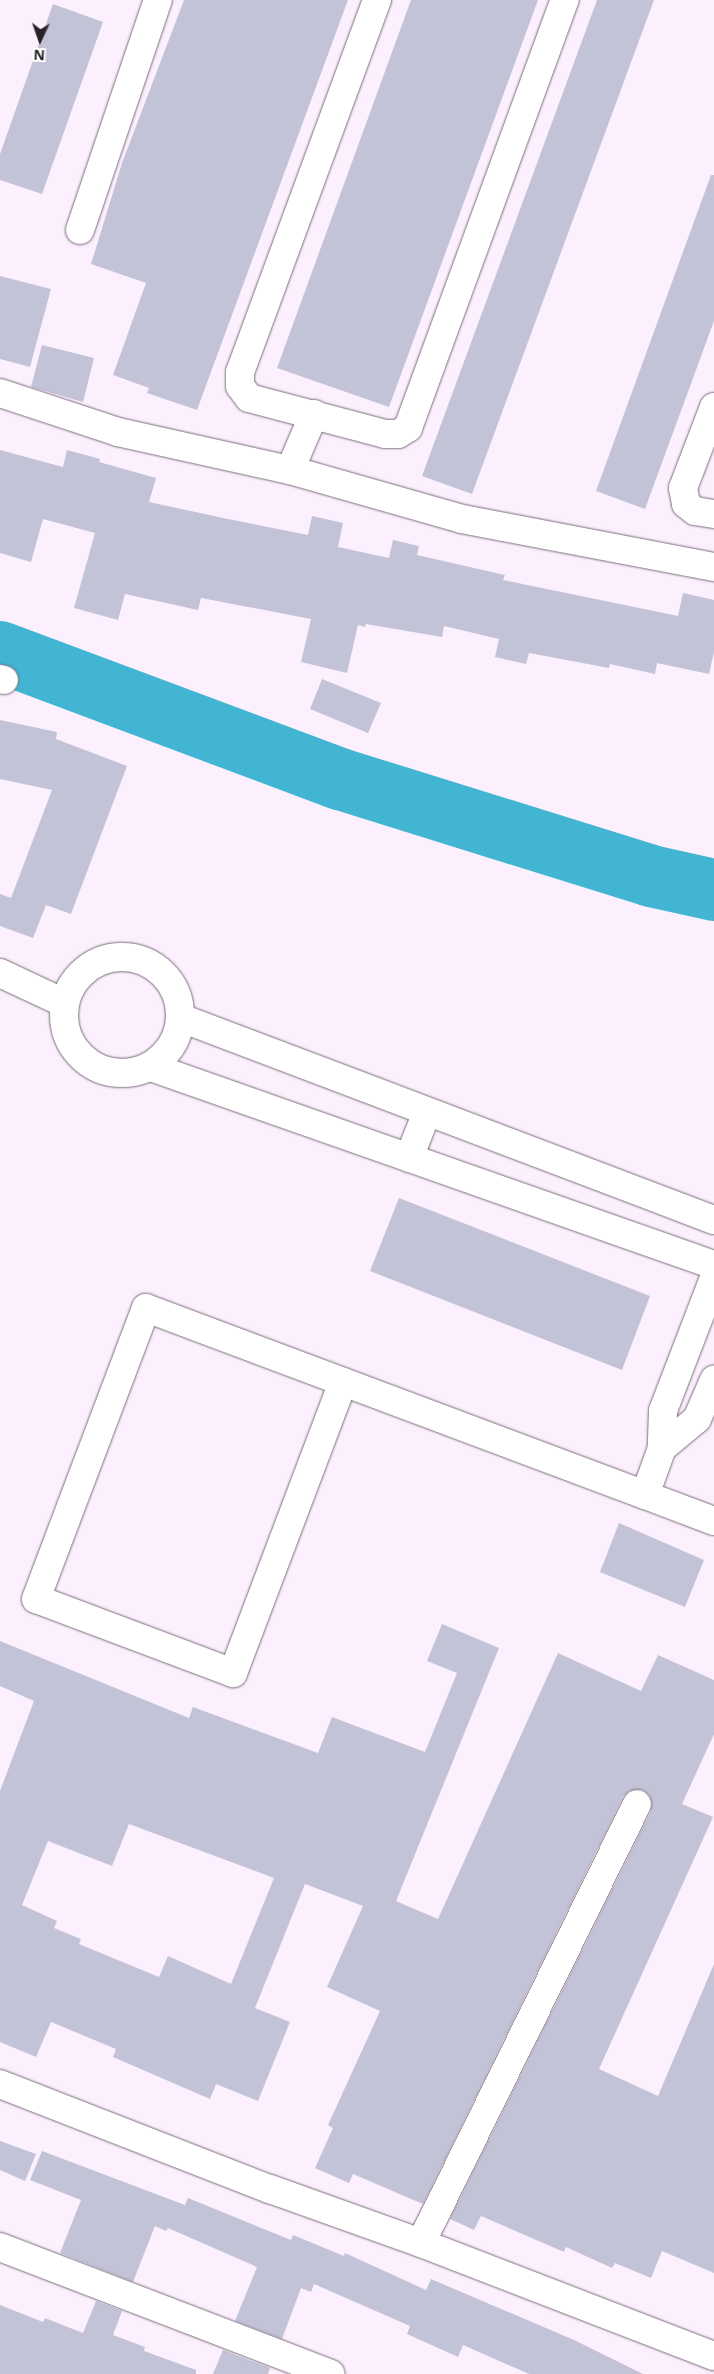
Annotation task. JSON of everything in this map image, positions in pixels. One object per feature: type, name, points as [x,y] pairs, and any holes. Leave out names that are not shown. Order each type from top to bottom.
[{"type":"street","points":[[377,0],[240,372],[240,386],[249,398],[385,434],[398,434],[408,428],[565,0]]},
{"type":"street","points":[[80,230],[147,6]]},
{"type":"street","points":[[0,393],[118,432],[290,470],[462,519],[714,567]]},
{"type":"street","points":[[714,407],[683,488],[686,504],[695,511],[714,514]]},
{"type":"street","points":[[290,470],[314,414]]},
{"type":"street","points":[[129,956],[156,967],[176,989],[181,1018],[172,1046],[151,1066],[125,1074],[98,1070],[77,1053],[64,1030],[64,1003],[76,977],[100,960],[129,956]]},
{"type":"street","points":[[0,973],[64,1003]]},
{"type":"street","points":[[181,1018],[714,1220]]},
{"type":"street","points":[[151,1066],[714,1266]]},
{"type":"street","points":[[409,1158],[427,1112]]},
{"type":"street","points":[[645,1495],[662,1448],[663,1410],[714,1278]]},
{"type":"street","points":[[343,1382],[233,1673],[36,1599],[146,1308],[714,1521]]},
{"type":"street","points":[[662,1448],[697,1419],[714,1380]]},
{"type":"street","points":[[421,2243],[636,1804]]},
{"type":"street","points":[[0,2084],[270,2189],[421,2243],[714,2356]]},
{"type":"street","points":[[0,2247],[330,2374]]},
{"type":"building","points":[[184,0],[348,0],[197,410],[147,393],[149,388],[113,375],[146,283],[91,264],[122,163]]},
{"type":"building","points":[[411,0],[538,0],[389,407],[277,368]]},
{"type":"building","points":[[597,0],[654,0],[472,494],[422,476]]},
{"type":"building","points":[[53,4],[103,22],[42,194],[0,180],[0,154]]},
{"type":"building","points":[[711,175],[714,175],[714,321],[645,509],[596,491]]},
{"type":"building","points":[[0,276],[51,289],[30,367],[0,359]]},
{"type":"building","points":[[42,345],[94,358],[83,402],[31,387]]},
{"type":"building","points":[[0,450],[63,467],[67,450],[100,459],[99,462],[156,478],[149,502],[228,519],[308,535],[312,516],[343,523],[338,547],[389,558],[393,540],[419,546],[417,555],[505,575],[503,580],[678,616],[683,593],[714,600],[714,652],[709,674],[657,663],[655,674],[610,664],[609,668],[529,653],[526,664],[495,657],[499,639],[444,626],[442,637],[366,624],[365,627],[358,625],[347,673],[301,662],[311,619],[201,598],[198,610],[125,594],[118,620],[74,608],[95,533],[43,519],[31,562],[0,553]]},
{"type":"building","points":[[322,679],[381,703],[368,733],[310,709]]},
{"type":"building","points":[[0,720],[57,732],[56,739],[127,766],[71,914],[46,905],[33,938],[0,926],[0,894],[11,898],[52,790],[0,779]]},
{"type":"building","points":[[399,1198],[650,1296],[622,1370],[370,1271]]},
{"type":"building","points":[[619,1523],[704,1560],[685,1607],[600,1572]]},
{"type":"building","points":[[442,1624],[499,1648],[396,1901],[438,1919],[558,1653],[641,1691],[658,1655],[714,1680],[714,1734],[682,1804],[713,1817],[599,2069],[658,2096],[714,1964],[714,2273],[662,2251],[651,2278],[615,2263],[612,2268],[566,2247],[564,2252],[481,2216],[474,2230],[450,2219],[651,1811],[650,1796],[643,1790],[629,1791],[623,1797],[423,2204],[353,2174],[349,2183],[315,2168],[333,2128],[328,2125],[380,2011],[327,1987],[363,1906],[305,1884],[255,2008],[290,2022],[258,2101],[216,2084],[210,2099],[113,2057],[116,2049],[51,2022],[36,2057],[0,2042],[0,1791],[34,1701],[0,1686],[0,1641],[189,1718],[193,1707],[318,1753],[332,1717],[425,1752],[457,1673],[427,1661]],"holes":[[[129,1824],[274,1878],[231,1984],[168,1956],[159,1977],[79,1944],[81,1939],[54,1928],[57,1921],[22,1905],[48,1841],[112,1866]]]},
{"type":"building","points":[[0,2141],[36,2154],[25,2181],[0,2170]]},
{"type":"building","points":[[42,2151],[185,2205],[188,2198],[291,2240],[293,2235],[344,2256],[345,2253],[426,2290],[431,2279],[574,2340],[643,2374],[529,2374],[463,2345],[458,2357],[407,2334],[410,2326],[314,2284],[311,2292],[301,2288],[282,2339],[235,2321],[257,2267],[168,2228],[166,2231],[155,2226],[133,2282],[60,2253],[81,2200],[30,2180]]},
{"type":"building","points":[[96,2301],[122,2311],[113,2335],[145,2347],[144,2351],[196,2370],[196,2374],[0,2374],[0,2305],[43,2322],[45,2318],[83,2333]]},
{"type":"building","points":[[223,2350],[270,2368],[268,2374],[213,2374]]},
{"type":"waterway","points":[[0,652],[340,779],[651,876],[714,890]]}]
